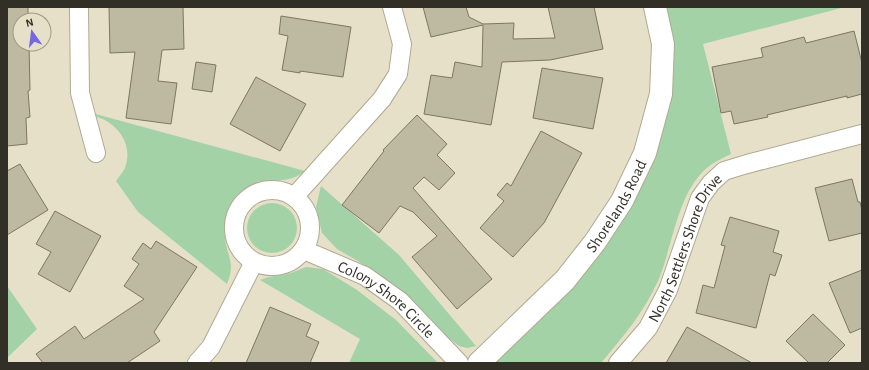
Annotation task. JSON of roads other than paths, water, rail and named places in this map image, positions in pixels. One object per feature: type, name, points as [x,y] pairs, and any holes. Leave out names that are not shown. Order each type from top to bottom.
[{"type":"street","points":[[79,7],[80,93],[96,153]]},
{"type":"street","points":[[294,197],[382,99],[398,74],[402,44],[392,7]]},
{"type":"street","name":"Shorelands Road","points":[[479,363],[565,280],[595,242],[622,201],[645,153],[661,94],[663,44],[654,7]]},
{"type":"street","name":"North Settlers Shore Drive","points":[[618,363],[648,328],[668,290],[700,198],[711,183],[724,171],[862,134]]},
{"type":"street","points":[[272,190],[290,194],[294,197],[303,205],[310,220],[310,235],[304,250],[294,260],[281,266],[267,267],[254,262],[243,254],[236,243],[233,229],[236,214],[245,200],[257,193],[272,190]]},
{"type":"street","name":"Colony Shore Circle","points":[[304,250],[365,276],[400,301],[459,363]]},
{"type":"street","points":[[197,363],[211,347],[254,262]]}]
